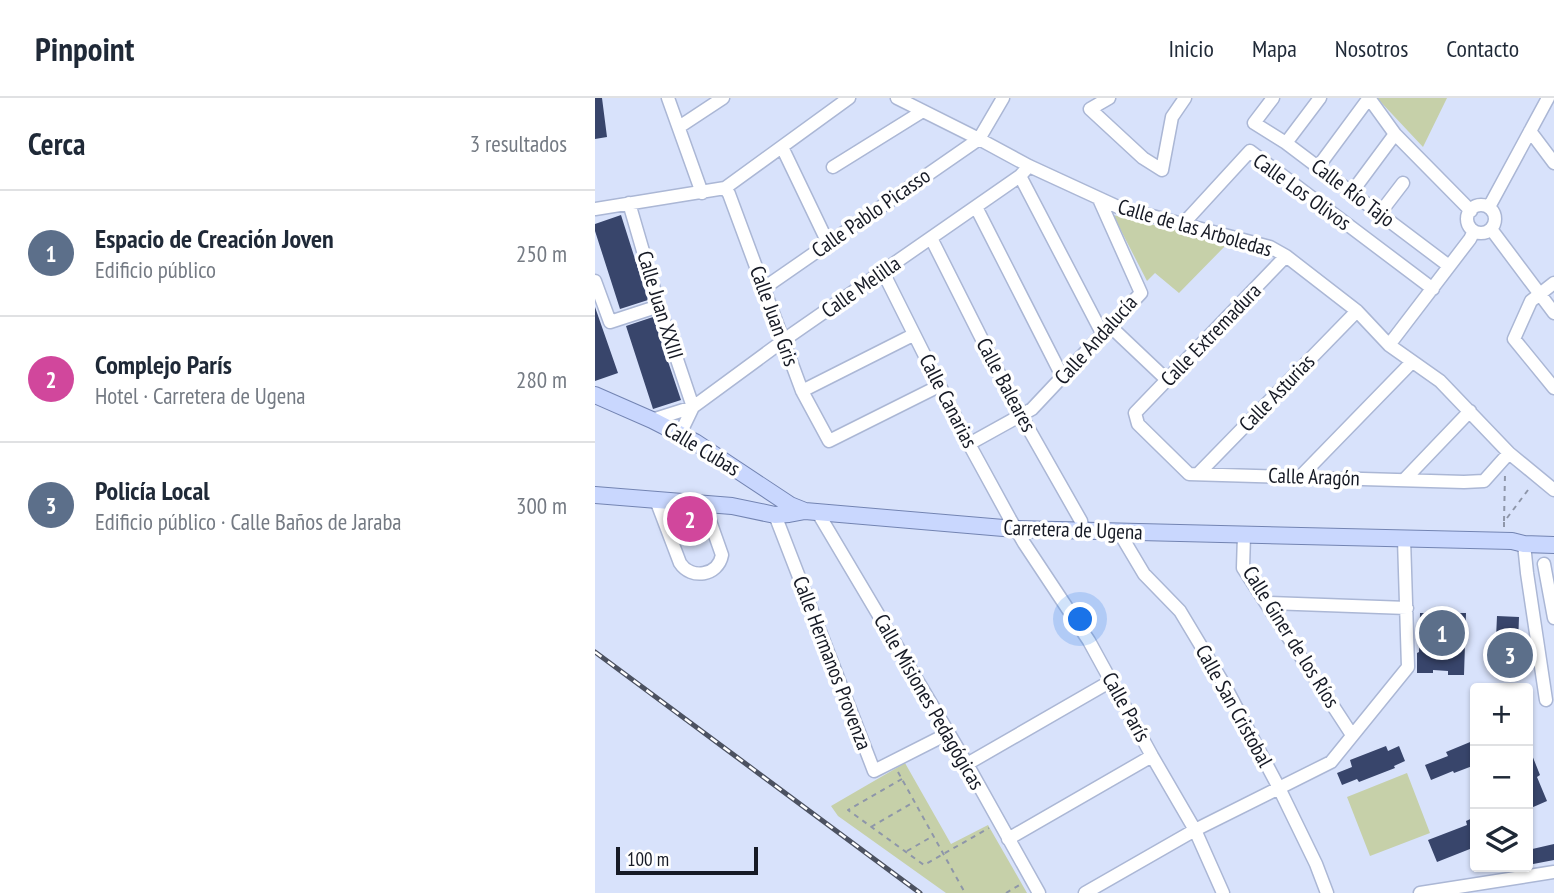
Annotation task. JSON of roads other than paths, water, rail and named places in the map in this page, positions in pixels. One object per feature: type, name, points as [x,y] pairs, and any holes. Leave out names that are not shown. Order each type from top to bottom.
[{"type":"main road","name":"Calle Cubas","points":[[595,395],[680,434],[790,505],[811,512]]},
{"type":"main road","points":[[731,506],[748,500],[762,487]]},
{"type":"main road","name":"Carretera de Ugena","points":[[595,495],[731,506],[775,515],[811,512],[1015,529],[1404,538],[1554,545]]},
{"type":"main road","points":[[1513,542],[1554,537]]},
{"type":"street","points":[[668,98],[702,192]]},
{"type":"street","points":[[679,127],[723,98]]},
{"type":"street","points":[[600,205],[725,188],[849,98]]},
{"type":"street","name":"Calle de las Arboledas","points":[[897,98],[911,102],[923,111],[979,139],[1025,171],[1118,207],[1270,247],[1357,311],[1389,345],[1440,381],[1470,411],[1506,457],[1554,490]]},
{"type":"street","points":[[979,139],[1003,98]]},
{"type":"street","points":[[1109,98],[1090,109],[1143,158],[1162,170],[1172,117],[1185,98]]},
{"type":"street","name":"Calle Río Tajo","points":[[1273,98],[1254,123],[1286,143],[1449,266]]},
{"type":"street","points":[[1286,143],[1320,98]]},
{"type":"street","points":[[1318,167],[1369,98],[1395,134],[1471,211]]},
{"type":"street","points":[[1489,207],[1548,98]]},
{"type":"street","points":[[834,167],[923,111]]},
{"type":"street","points":[[1530,131],[1554,163]]},
{"type":"street","points":[[1352,192],[1395,134]]},
{"type":"street","name":"Calle Pablo Picasso","points":[[764,288],[979,139]]},
{"type":"street","points":[[782,147],[828,243]]},
{"type":"street","name":"Calle Los Olivos","points":[[1183,224],[1250,151],[1433,289]]},
{"type":"street","points":[[1025,171],[1107,331],[1167,380]]},
{"type":"street","name":"Calle Melilla","points":[[652,420],[693,407],[1025,171]]},
{"type":"street","points":[[1380,213],[1403,183]]},
{"type":"street","name":"Calle Juan Gris","points":[[725,188],[802,391],[829,441],[939,386]]},
{"type":"street","name":"Calle Andalucía","points":[[969,444],[1032,410],[1141,293],[1099,199]]},
{"type":"street","name":"Calle Juan XXIII","points":[[629,203],[659,306],[693,407]]},
{"type":"street","points":[[1481,205],[1489,207],[1495,218],[1491,229],[1483,233],[1474,231],[1467,219],[1471,211],[1481,205]]},
{"type":"street","points":[[976,207],[1063,378]]},
{"type":"street","points":[[1491,229],[1554,313]]},
{"type":"street","points":[[1389,345],[1474,231]]},
{"type":"street","name":"Calle Baleares","points":[[931,238],[1021,416],[1081,521],[1083,531]]},
{"type":"street","name":"Calle Extremadura","points":[[1198,474],[1189,474],[1138,424],[1136,413],[1286,257]]},
{"type":"street","name":"Calle Canarias","points":[[883,272],[939,386],[1015,529]]},
{"type":"street","points":[[595,281],[610,321],[659,306]]},
{"type":"street","points":[[1554,283],[1531,301],[1514,339],[1554,388]]},
{"type":"street","name":"Calle Asturias","points":[[1198,474],[1357,311]]},
{"type":"street","points":[[802,391],[913,335]]},
{"type":"street","points":[[1300,477],[1412,362]]},
{"type":"street","name":"Calle Melilla","points":[[680,434],[693,407]]},
{"type":"street","points":[[1404,480],[1470,411]]},
{"type":"street","name":"Calle Aragón","points":[[1198,474],[1484,481],[1506,457]]},
{"type":"street","points":[[656,500],[680,563],[684,569],[695,574],[712,571],[721,561],[722,555],[704,504]]},
{"type":"street","name":"Calle Misiones Pedagógicas","points":[[811,512],[949,733],[1039,893]]},
{"type":"street","name":"Calle Hermanos Provenza","points":[[775,515],[874,771],[949,733]]},
{"type":"street","name":"Calle París","points":[[1015,529],[1090,641],[1195,830],[1223,893]]},
{"type":"street","name":"Calle San Cristobal","points":[[1119,532],[1144,575],[1180,611],[1225,686],[1279,788],[1327,893]]},
{"type":"street","name":"Calle Giner de los Ríos","points":[[1244,535],[1243,568],[1352,735]]},
{"type":"street","points":[[1085,893],[1195,830],[1331,762],[1408,667],[1404,538]]},
{"type":"street","points":[[1513,542],[1525,561],[1546,699]]},
{"type":"street","points":[[1525,561],[1551,564],[1554,618]]},
{"type":"street","points":[[1267,603],[1407,608]]},
{"type":"street","points":[[967,764],[1111,681]]},
{"type":"street","points":[[1008,839],[1152,756]]},
{"type":"street","points":[[1419,893],[1554,872]]},
{"type":"railway","points":[[595,652],[920,893]]},
{"type":"place","name":"Complejo París","points":[[690,519]]},
{"type":"place","name":"Espacio de Creación Joven","points":[[1442,633]]},
{"type":"place","name":"Policía Local","points":[[1510,655]]}]
